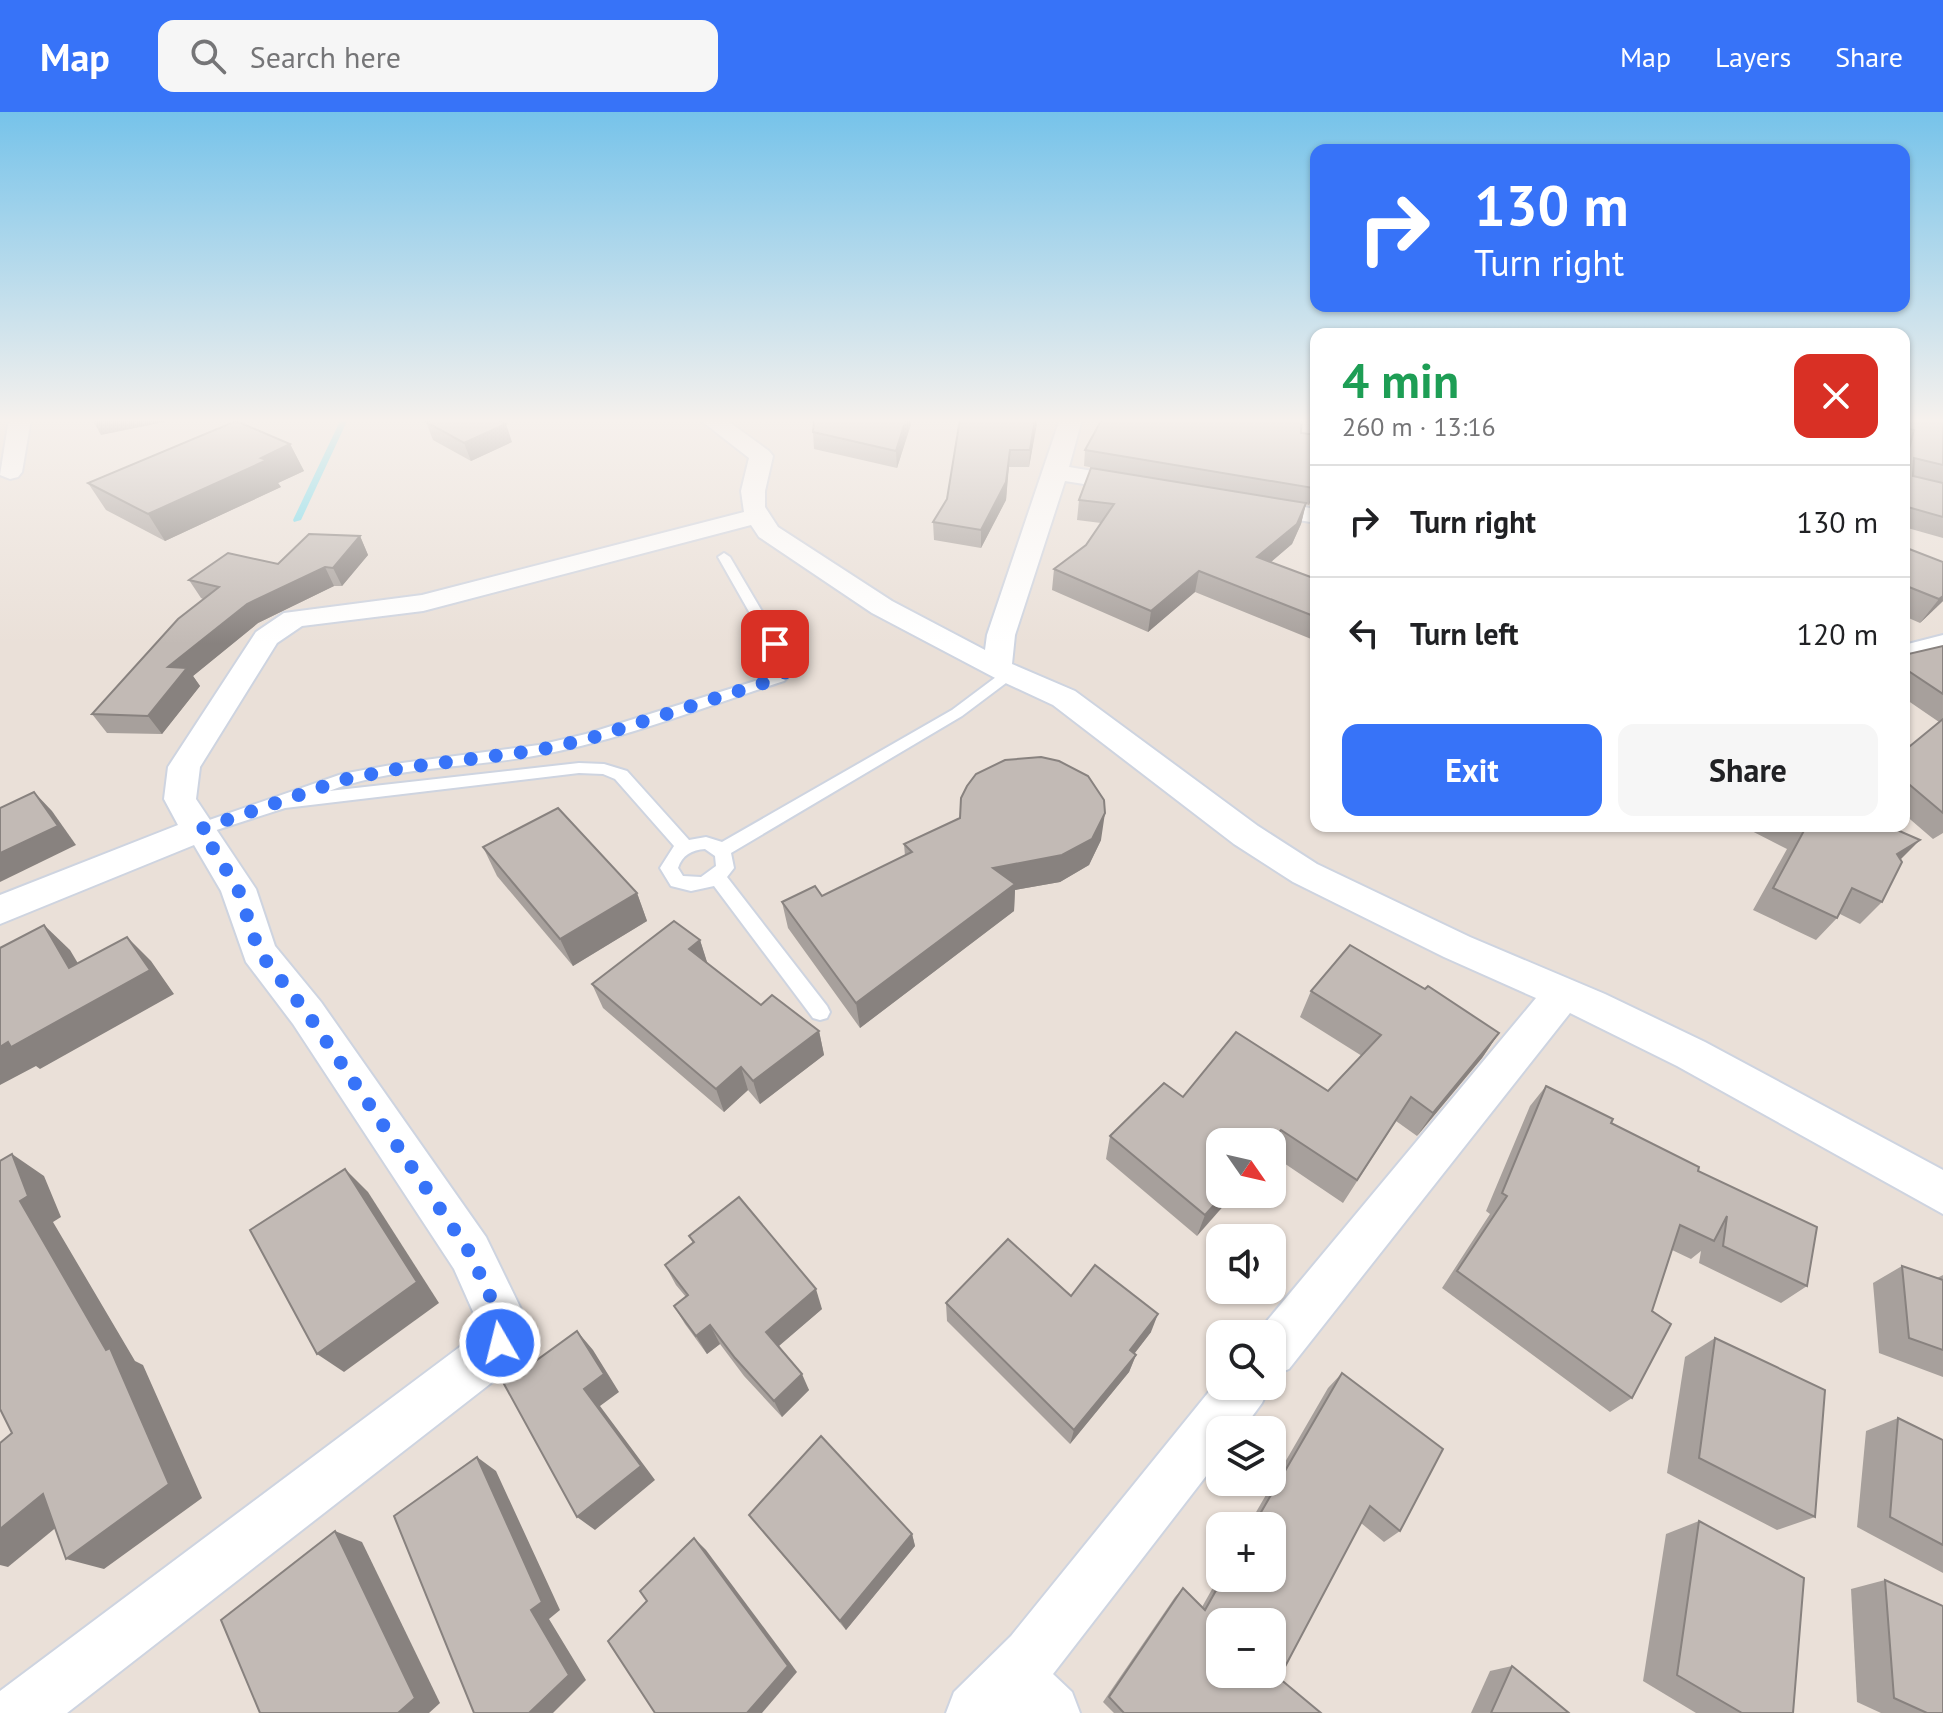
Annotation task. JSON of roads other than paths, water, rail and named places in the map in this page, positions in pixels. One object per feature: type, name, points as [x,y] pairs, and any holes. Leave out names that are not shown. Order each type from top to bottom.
[{"type":"street","points":[[753,494],[757,516],[768,532],[882,607],[1064,698],[1246,835],[1305,873],[1457,947],[1691,1054],[1943,1193]]},
{"type":"street","points":[[1003,670],[1001,635],[1049,494]]},
{"type":"street","points":[[1238,503],[1310,515]]},
{"type":"street","points":[[19,1713],[465,1373],[500,1343],[503,1324],[470,1253],[307,1013],[259,952],[238,889],[201,829],[186,813],[180,799],[184,767],[266,638],[294,619],[423,603],[757,516]]},
{"type":"street","points":[[1910,652],[1943,644]]},
{"type":"street","points":[[0,910],[201,829]]},
{"type":"street","points":[[1286,1335],[1563,993]]},
{"type":"street","points":[[1013,1700],[1031,1656],[1234,1400]]},
{"type":"lane","points":[[201,829],[342,780],[402,768],[539,750],[588,739],[779,678],[789,669],[724,557]]},
{"type":"lane","points":[[722,850],[957,713],[1003,670]]},
{"type":"lane","points":[[284,802],[579,768],[604,769],[621,775],[685,847]]},
{"type":"lane","points":[[706,843],[722,850],[726,859],[725,868],[717,877],[696,885],[677,881],[669,868],[677,853],[685,847],[706,843]]},
{"type":"lane","points":[[717,877],[820,1012]]},
{"type":"waterway","points":[[297,520],[309,494]]}]
